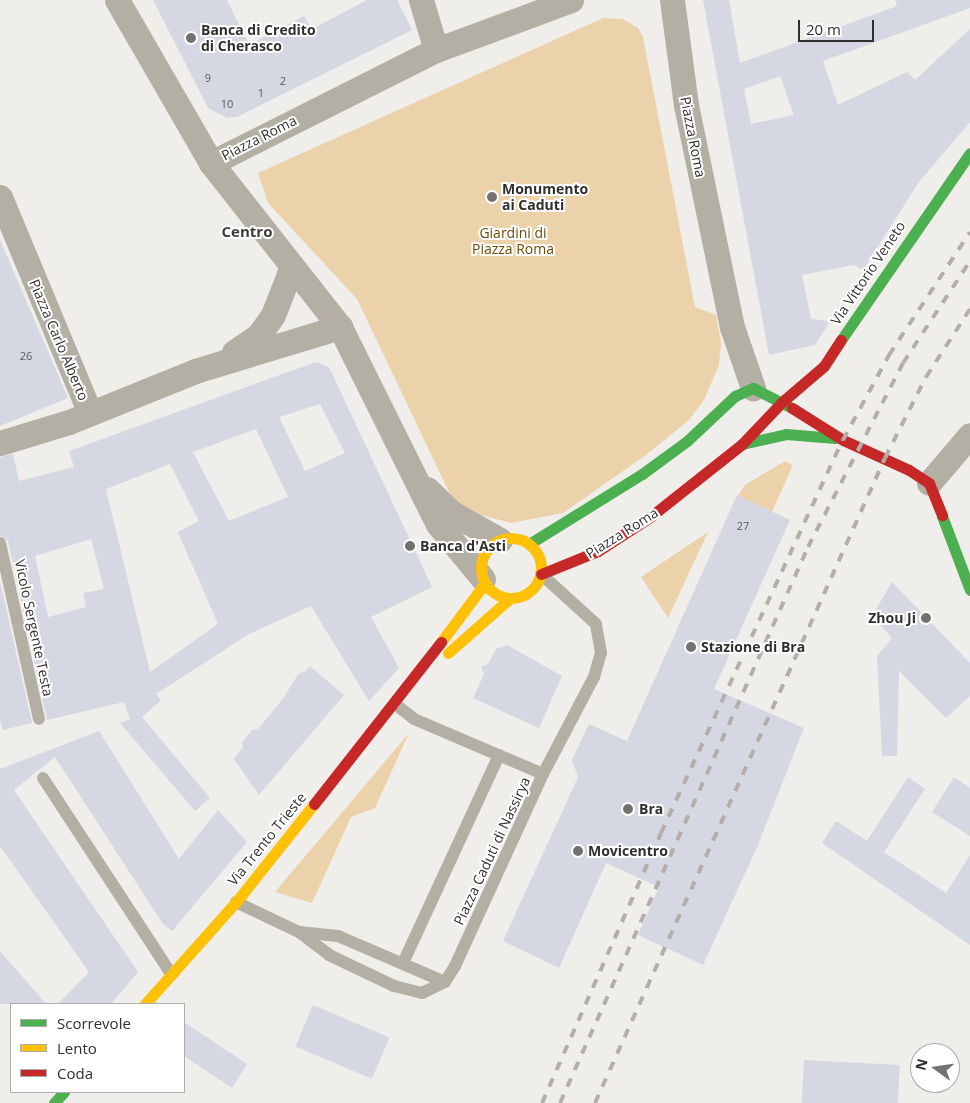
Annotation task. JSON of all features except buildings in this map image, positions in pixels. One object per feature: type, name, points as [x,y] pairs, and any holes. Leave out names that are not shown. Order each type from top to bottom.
[{"type":"main road","name":"Via Vittorio Veneto","points":[[782,402],[824,366],[936,197],[970,153]]},
{"type":"main road","points":[[529,544],[642,474],[687,441],[734,396],[753,388],[782,402],[843,440],[909,470],[929,483],[970,590]]},
{"type":"main road","name":"Piazza Roma","points":[[541,574],[598,552],[650,517],[742,444],[782,402]]},
{"type":"main road","points":[[742,444],[786,434],[813,434],[843,440]]},
{"type":"main road","points":[[515,538],[529,544],[539,557],[541,574],[533,590],[518,598],[509,599],[495,594],[484,581],[482,560],[492,545],[500,540],[515,538]]},
{"type":"main road","points":[[407,689],[484,581]]},
{"type":"main road","points":[[407,689],[509,599]]},
{"type":"main road","name":"Via Trento Trieste","points":[[146,1003],[236,902],[407,689]]},
{"type":"main road","points":[[54,1103],[63,1093]]},
{"type":"street","points":[[117,0],[211,163]]},
{"type":"street","points":[[421,0],[436,50]]},
{"type":"street","name":"Piazza Roma","points":[[484,581],[438,524],[340,326],[292,269],[211,163],[436,50],[571,0]]},
{"type":"street","name":"Piazza Roma","points":[[672,0],[692,134],[732,327],[753,388]]},
{"type":"street","name":"Piazza Carlo Alberto","points":[[0,197],[90,413],[215,364],[340,326]]},
{"type":"street","name":"Piazza Carlo Alberto","points":[[215,364],[259,335],[274,315],[292,269]]},
{"type":"street","points":[[0,443],[90,413]]},
{"type":"street","points":[[929,483],[970,435]]},
{"type":"street","name":"Piazza Roma","points":[[416,478],[452,513],[500,540]]},
{"type":"lane","name":"Vicolo Sergente Testa","points":[[0,543],[39,719]]},
{"type":"lane","points":[[541,574],[596,624],[601,653],[594,677],[543,774]]},
{"type":"lane","name":"Piazza Caduti di Nassirya","points":[[395,704],[414,720],[543,774],[455,966],[445,982]]},
{"type":"lane","points":[[403,963],[499,755]]},
{"type":"lane","points":[[43,778],[172,976]]},
{"type":"lane","points":[[236,902],[299,932],[329,955],[394,986],[422,993],[445,982]]},
{"type":"lane","points":[[299,932],[338,936],[445,982]]},
{"type":"green space","name":"Giardini di Piazza Roma","points":[[603,18],[623,19],[638,28],[643,37],[695,307],[716,315],[721,343],[719,365],[704,400],[689,420],[646,455],[563,513],[511,523],[469,512],[450,494],[357,299],[268,203],[258,173]]},
{"type":"green space","points":[[785,461],[793,465],[772,512],[738,496],[745,485]]},
{"type":"green space","points":[[708,532],[668,618],[641,577]]},
{"type":"green space","points":[[409,733],[375,808],[351,817],[312,903],[275,892]]},
{"type":"railway","points":[[542,1103],[661,833],[843,440],[889,355],[970,232]]},
{"type":"railway","points":[[560,1103],[808,547],[903,363],[970,261]]},
{"type":"railway","points":[[595,1103],[885,458],[926,377],[970,309]]},
{"type":"traffic: fast","points":[[841,340],[970,153]]},
{"type":"traffic: fast","points":[[529,544],[642,474],[687,441],[735,396],[753,388],[792,408]]},
{"type":"traffic: fast","points":[[742,444],[786,434],[835,438]]},
{"type":"traffic: fast","points":[[942,516],[970,590]]},
{"type":"traffic: fast","points":[[54,1103],[63,1093]]},
{"type":"traffic: slow","points":[[505,538],[517,538],[528,543],[536,551],[541,562],[541,568],[539,580],[528,593],[517,598],[505,598],[494,593],[486,585],[481,574],[481,562],[486,551],[494,543],[505,538]]},
{"type":"traffic: slow","points":[[441,642],[485,583]]},
{"type":"traffic: slow","points":[[448,653],[509,599]]},
{"type":"traffic: slow","points":[[146,1003],[236,902],[314,804]]},
{"type":"traffic: jam","points":[[541,574],[598,551],[650,517],[742,444],[782,402],[824,366],[841,340]]},
{"type":"traffic: jam","points":[[792,408],[843,440],[909,470],[929,483],[942,516]]},
{"type":"traffic: jam","points":[[314,804],[441,642]]},
{"type":"place","name":"Banca di Credito di Cherasco","points":[[191,38]]},
{"type":"place","name":"Monumento ai Caduti","points":[[492,197]]},
{"type":"place","name":"Banca d'Asti","points":[[410,546]]},
{"type":"place","name":"Zhou Ji","points":[[926,618]]},
{"type":"place","name":"Stazione di Bra","points":[[691,647]]},
{"type":"place","name":"Bra","points":[[628,809]]},
{"type":"place","name":"Movicentro","points":[[578,851]]},
{"type":"district","name":"Centro","points":[[247,232]]}]
